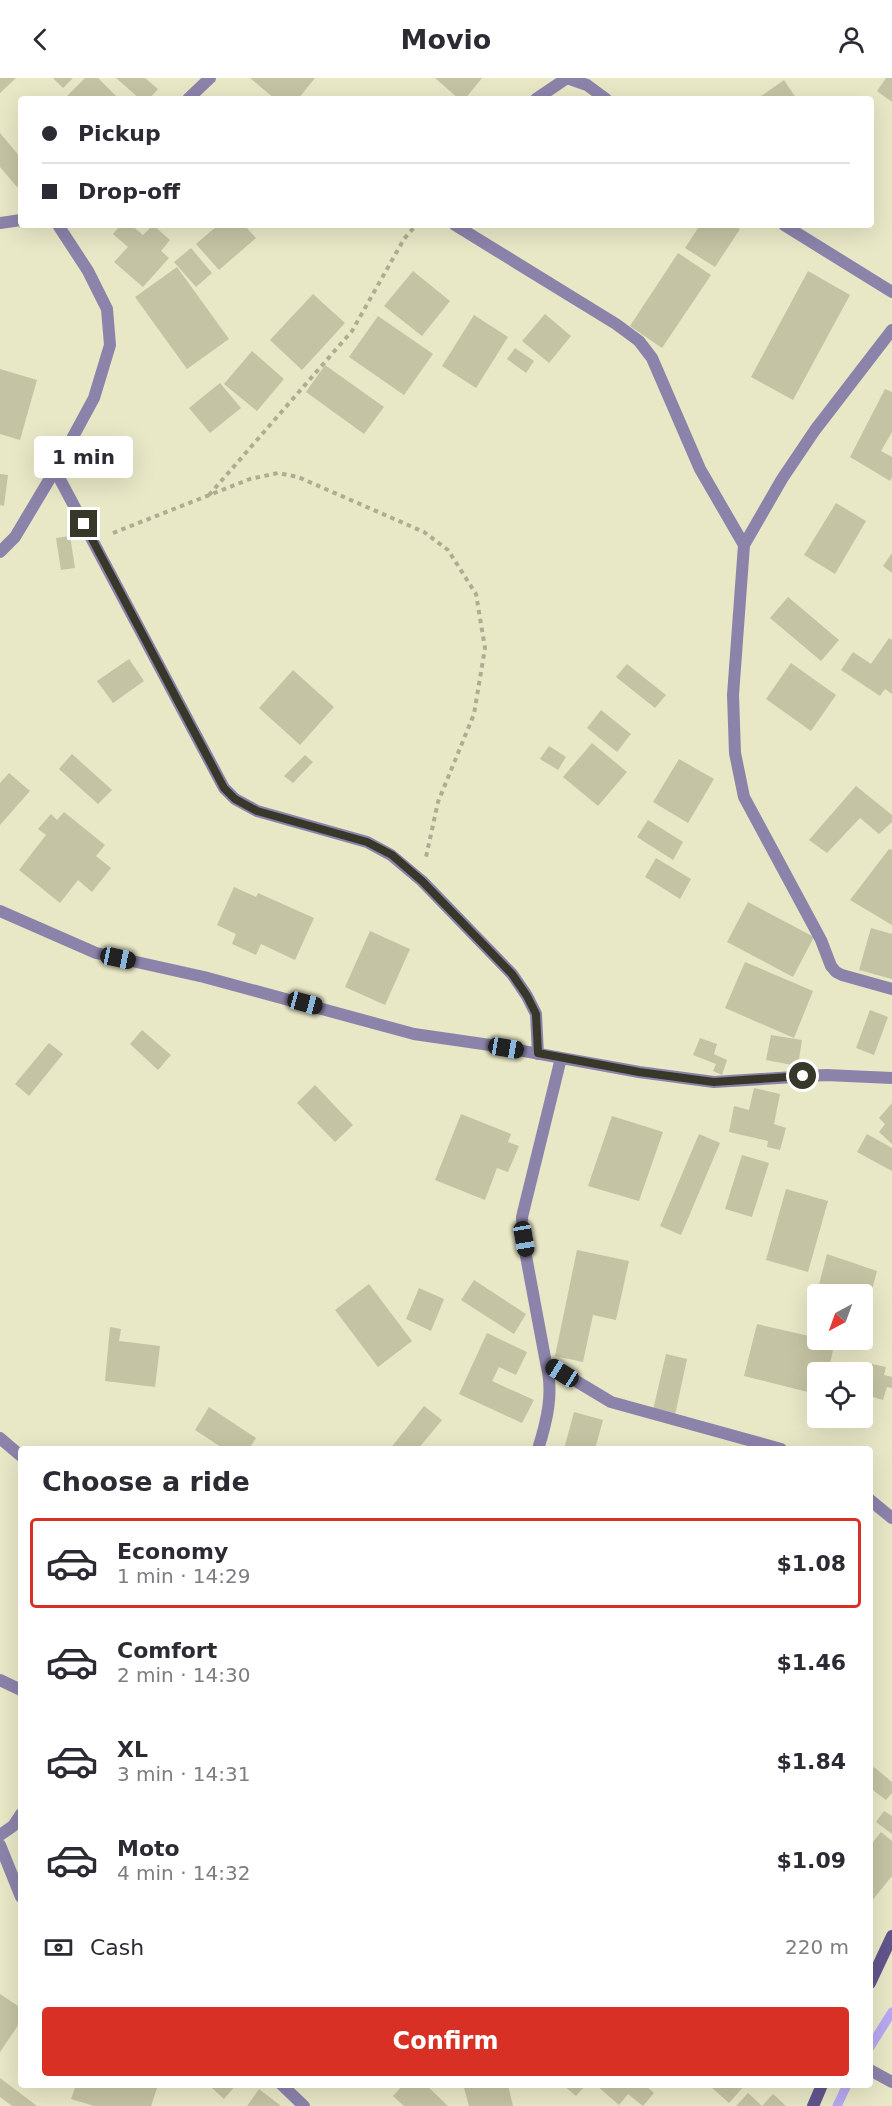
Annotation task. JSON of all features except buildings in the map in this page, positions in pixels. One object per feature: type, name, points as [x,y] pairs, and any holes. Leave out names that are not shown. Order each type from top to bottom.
[{"type":"street","points":[[192,96],[210,78]]},
{"type":"street","points":[[540,96],[567,78],[587,85],[602,96]]},
{"type":"street","points":[[0,224],[18,221]]},
{"type":"street","points":[[0,552],[15,537],[94,398],[110,345],[108,309],[88,271],[60,228]]},
{"type":"street","points":[[460,228],[616,324],[639,341],[652,358],[700,469],[744,545]]},
{"type":"street","points":[[789,228],[892,292]]},
{"type":"street","points":[[892,330],[815,430],[782,479],[744,545],[733,695],[735,753],[744,797],[822,940],[831,966],[842,975],[892,989]]},
{"type":"street","points":[[55,470],[224,788],[235,799],[257,811],[367,842],[392,855],[422,881],[512,974],[536,1014],[538,1053]]},
{"type":"street","points":[[0,911],[96,953],[204,977],[414,1034],[538,1053],[639,1072],[714,1082],[826,1075],[892,1078]]},
{"type":"street","points":[[539,1446],[550,1400],[550,1379],[522,1217],[561,1058]]},
{"type":"street","points":[[546,1363],[611,1402],[770,1446]]},
{"type":"street","points":[[0,1438],[18,1453]]},
{"type":"street","points":[[873,1502],[892,1518]]},
{"type":"street","points":[[0,1680],[18,1689]]},
{"type":"street","points":[[0,1835],[13,1826],[18,1818]]},
{"type":"street","points":[[0,1845],[18,1890]]},
{"type":"street","points":[[873,1977],[892,1936]]},
{"type":"street","points":[[873,2072],[892,2082]]},
{"type":"street","points":[[285,2088],[304,2106]]},
{"type":"street","points":[[813,2106],[821,2088]]},
{"type":"path","points":[[208,496],[352,331],[404,239],[413,228]]},
{"type":"path","points":[[93,542],[250,479],[278,473],[298,477],[424,532],[448,550],[476,594],[485,648],[474,714],[438,802],[430,830],[422,881]]},
{"type":"waterway","points":[[873,2042],[892,2012]]},
{"type":"waterway","points":[[837,2106],[846,2088]]},
{"type":"route","points":[[84,524],[224,788],[235,799],[257,811],[346,835],[367,842],[392,855],[422,881],[512,974],[536,1014],[538,1053],[639,1072],[714,1082],[803,1076]]}]
